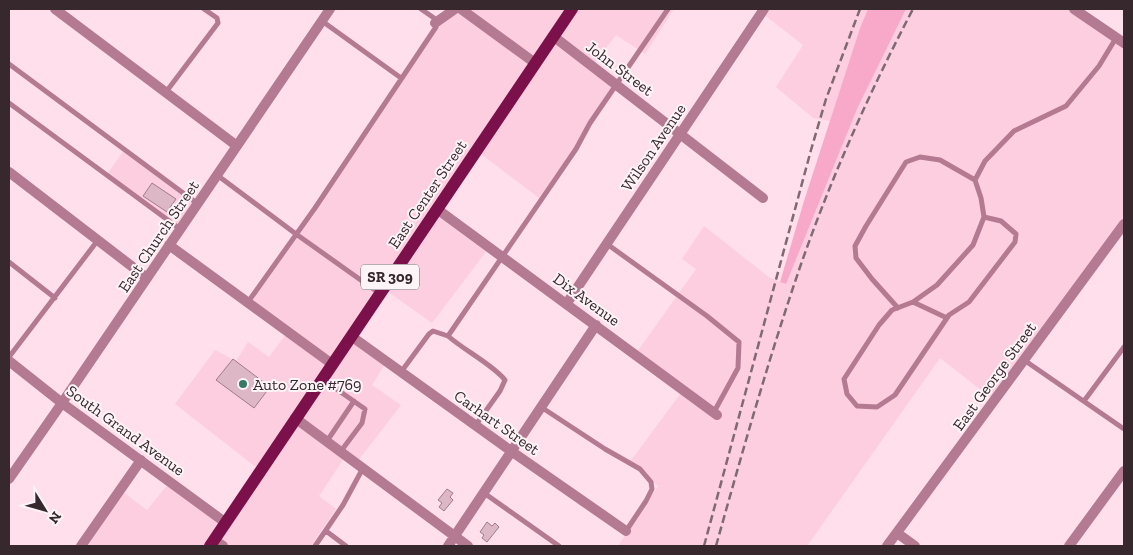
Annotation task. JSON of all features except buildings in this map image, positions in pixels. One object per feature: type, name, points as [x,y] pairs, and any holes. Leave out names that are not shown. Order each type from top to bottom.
[{"type":"main road","name":"East Center Street","points":[[215,544],[226,523],[295,418],[572,9]]},
{"type":"street","points":[[55,9],[237,146]]},
{"type":"street","points":[[435,23],[455,9]]},
{"type":"street","points":[[461,9],[534,63]]},
{"type":"street","name":"Wilson Avenue","points":[[567,303],[764,9]]},
{"type":"street","points":[[1074,9],[1120,40]]},
{"type":"street","name":"East Church Street","points":[[9,479],[198,204],[328,10]]},
{"type":"street","name":"John Street","points":[[553,36],[763,198]]},
{"type":"street","points":[[9,172],[147,278]]},
{"type":"street","name":"Dix Avenue","points":[[437,209],[715,414]]},
{"type":"street","name":"East George Street","points":[[887,546],[1124,224]]},
{"type":"street","points":[[169,245],[332,364]]},
{"type":"street","points":[[448,546],[596,325]]},
{"type":"street","name":"Carhart Street","points":[[351,336],[475,426],[626,531]]},
{"type":"street","name":"South Grand Avenue","points":[[9,361],[62,403],[226,523]]},
{"type":"street","points":[[295,418],[468,546]]},
{"type":"street","points":[[81,546],[141,460]]},
{"type":"street","points":[[1068,546],[1124,470]]},
{"type":"street","points":[[897,533],[915,546]]},
{"type":"lane","points":[[166,92],[218,23],[217,18],[204,9]]},
{"type":"lane","points":[[248,302],[436,27],[434,18],[421,9]]},
{"type":"lane","points":[[448,336],[576,149],[590,123],[668,9]]},
{"type":"lane","points":[[322,21],[401,78]]},
{"type":"lane","points":[[974,180],[985,161],[1014,131],[1066,106],[1120,40]]},
{"type":"lane","points":[[9,64],[198,204]]},
{"type":"lane","points":[[9,103],[180,229]]},
{"type":"lane","points":[[898,308],[856,258],[855,246],[906,162],[920,157],[940,160],[974,180],[981,198],[984,217],[973,245],[937,285],[913,302],[898,308],[892,310],[879,325],[844,379],[847,394],[857,406],[877,408],[895,395],[949,315],[969,302],[1015,242],[1016,234],[1001,221],[984,217]]},
{"type":"lane","points":[[217,174],[296,234],[380,293]]},
{"type":"lane","points":[[9,357],[98,240]]},
{"type":"lane","points":[[606,244],[707,316],[739,342],[738,368],[715,414]]},
{"type":"lane","points":[[9,262],[55,298]]},
{"type":"lane","points":[[913,302],[947,318]]},
{"type":"lane","points":[[401,372],[429,334],[433,331],[448,336],[500,374],[505,380],[500,391],[475,426]]},
{"type":"lane","points":[[1084,401],[1124,347]]},
{"type":"lane","points":[[1024,360],[1124,429]]},
{"type":"lane","points":[[322,379],[365,410],[362,423],[341,451]]},
{"type":"lane","points":[[327,441],[354,401]]},
{"type":"lane","points":[[541,407],[605,449],[640,469],[650,482],[652,489],[626,531]]},
{"type":"lane","points":[[315,546],[343,505],[364,468]]},
{"type":"lane","points":[[484,492],[560,546]]},
{"type":"lane","points":[[326,531],[346,546]]},
{"type":"shaded area","points":[[450,9],[674,9],[645,54],[616,35],[595,62],[622,82],[539,198],[477,151],[439,209],[491,245],[432,323],[384,289],[352,335],[388,359],[372,385],[401,405],[357,462],[346,455],[319,496],[336,509],[311,546],[80,546],[119,489],[147,510],[173,478],[225,521],[257,468],[175,404],[215,350],[236,361],[248,342],[269,357],[289,330],[249,300]]},
{"type":"shaded area","points":[[767,9],[868,9],[830,121],[813,118],[776,87],[803,45],[763,14]]},
{"type":"shaded area","points":[[868,9],[906,9],[857,109],[786,284],[780,282],[804,201],[860,28]]},
{"type":"shaded area","points":[[906,9],[1076,9],[1124,42],[1124,227],[995,401],[940,358],[807,546],[618,546],[658,486],[629,463],[684,389],[637,352],[696,269],[682,259],[704,226],[770,278],[786,284],[857,109]]},
{"type":"shaded area","points":[[124,150],[200,205],[181,231],[106,176]]},
{"type":"railway","points":[[704,546],[811,150],[826,99],[860,9]]},
{"type":"railway","points":[[716,546],[766,373],[811,236],[851,137],[913,9]]},
{"type":"place","name":"Auto Zone #769","points":[[243,384]]}]
